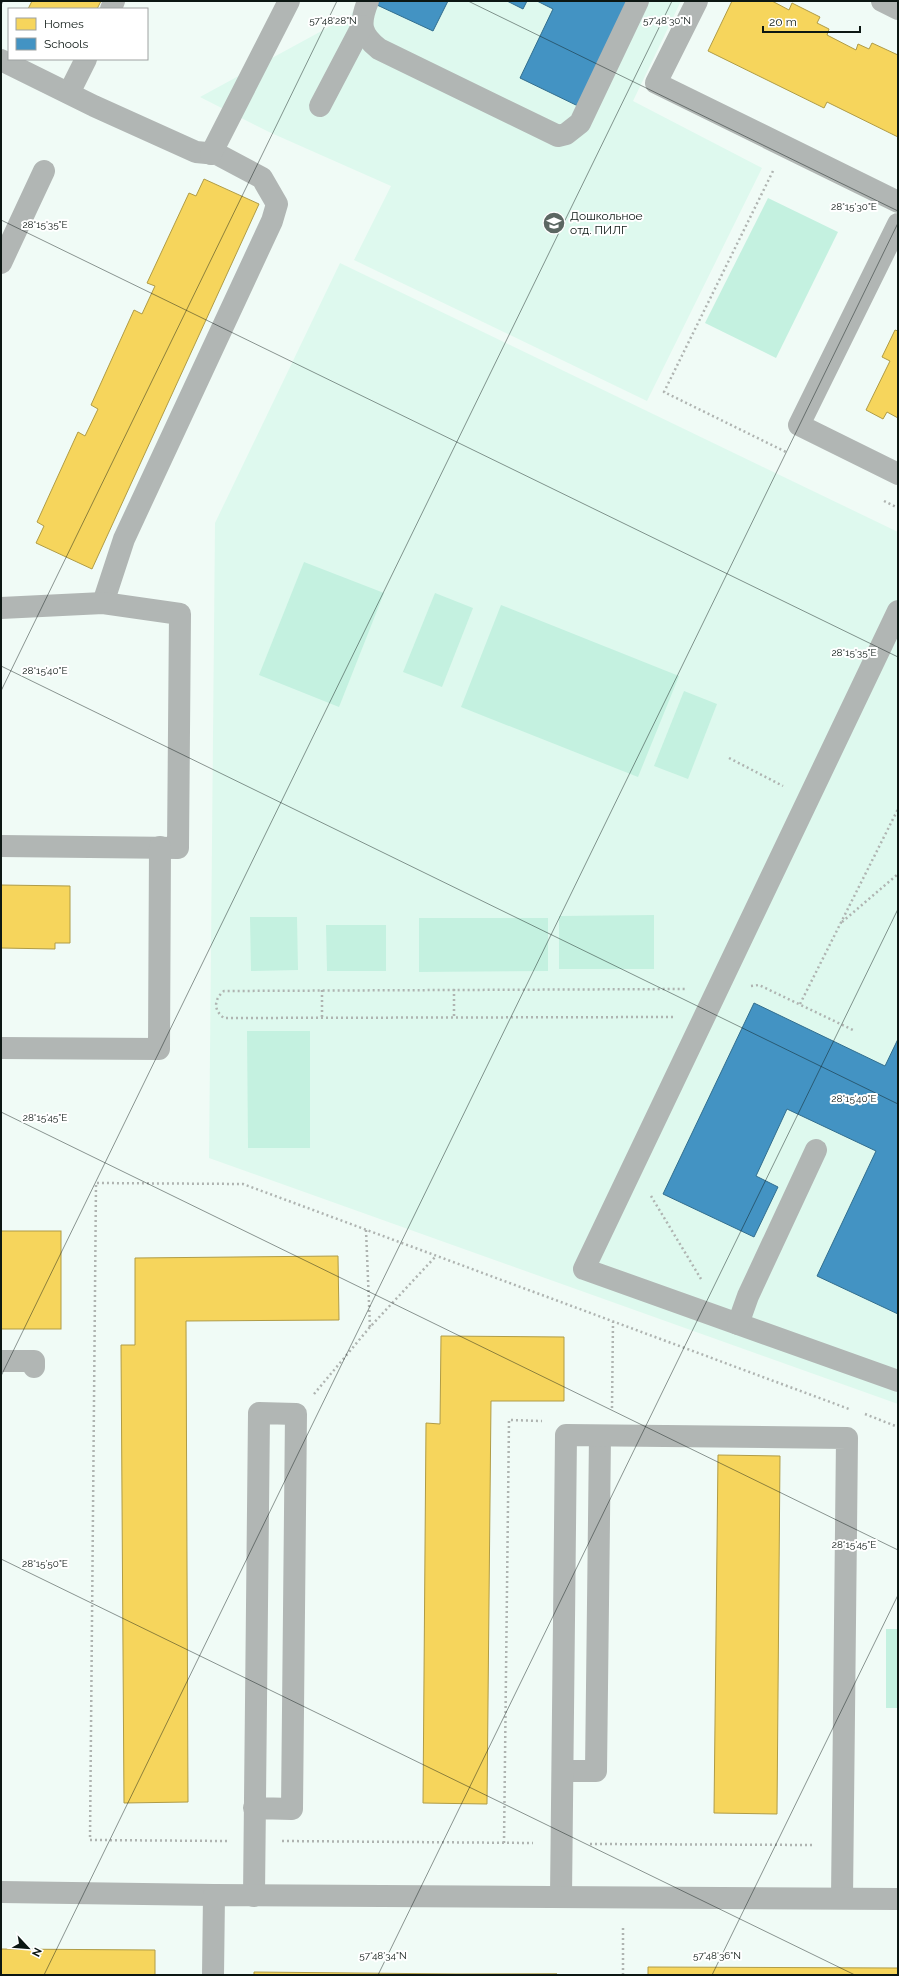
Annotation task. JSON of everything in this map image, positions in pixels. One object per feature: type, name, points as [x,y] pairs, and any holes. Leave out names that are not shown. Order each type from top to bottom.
[{"type":"street","points":[[211,154],[290,1]]},
{"type":"street","points":[[320,106],[362,26],[368,1]]},
{"type":"street","points":[[362,26],[367,40],[380,50],[558,136],[566,134],[580,123],[638,1]]},
{"type":"street","points":[[697,1],[656,83],[898,202]]},
{"type":"street","points":[[882,1],[898,9]]},
{"type":"street","points":[[1,60],[94,106],[196,152],[217,154],[262,178],[277,204],[272,221],[124,539],[103,603]]},
{"type":"street","points":[[69,94],[86,60]]},
{"type":"street","points":[[1,263],[44,171]]},
{"type":"street","points":[[898,224],[799,425],[898,474]]},
{"type":"street","points":[[1,608],[103,603],[180,614],[178,848],[1,846]]},
{"type":"street","points":[[898,611],[584,1269],[898,1381]]},
{"type":"street","points":[[1,1048],[159,1049],[160,847]]},
{"type":"street","points":[[738,1324],[748,1296],[816,1150]]},
{"type":"street","points":[[1,1361],[34,1361],[34,1367]]},
{"type":"street","points":[[254,1808],[292,1809],[296,1414],[258,1413],[254,1808],[254,1896]]},
{"type":"street","points":[[562,1897],[566,1435],[847,1438],[842,1898]]},
{"type":"street","points":[[563,1771],[596,1771],[606,1436]]},
{"type":"street","points":[[1,1892],[254,1896],[898,1899]]},
{"type":"street","points":[[213,1975],[214,1895]]},
{"type":"path","points":[[786,147],[664,392],[791,455]]},
{"type":"path","points":[[878,498],[898,508]]},
{"type":"path","points":[[729,758],[809,799]]},
{"type":"path","points":[[800,1004],[898,809]]},
{"type":"path","points":[[840,924],[898,874]]},
{"type":"path","points":[[705,1017],[454,1016],[224,1018],[219,1014],[216,1008],[216,1001],[219,995],[224,991],[717,989],[759,985],[853,1030]]},
{"type":"path","points":[[454,989],[454,1016]]},
{"type":"path","points":[[322,990],[322,1017]]},
{"type":"path","points":[[633,1167],[701,1279]]},
{"type":"path","points":[[243,1184],[853,1410]]},
{"type":"path","points":[[366,1230],[370,1328]]},
{"type":"path","points":[[296,1414],[370,1328],[436,1256]]},
{"type":"path","points":[[606,1436],[613,1322]]},
{"type":"path","points":[[860,1413],[898,1427]]},
{"type":"path","points":[[504,1843],[509,1420],[548,1421]]},
{"type":"path","points":[[623,1897],[623,1975]]},
{"type":"shaded area","name":"Дошкольное отд. ПИЛГ","points":[[358,1],[681,1],[633,101],[762,168],[647,401],[354,260],[391,186],[269,132],[200,97],[351,15]]},
{"type":"shaded area","points":[[768,198],[838,232],[776,358],[705,323]]},
{"type":"shaded area","points":[[340,263],[898,532],[898,1404],[209,1158],[215,523]]},
{"type":"shaded area","points":[[304,562],[384,593],[339,707],[259,675]]},
{"type":"shaded area","points":[[435,593],[473,608],[442,687],[403,672]]},
{"type":"shaded area","points":[[501,605],[679,676],[638,777],[461,707]]},
{"type":"shaded area","points":[[684,691],[717,704],[688,779],[654,766]]},
{"type":"shaded area","points":[[654,915],[654,969],[559,969],[559,916]]},
{"type":"shaded area","points":[[250,917],[297,917],[298,970],[251,971]]},
{"type":"shaded area","points":[[419,918],[548,918],[548,971],[419,972]]},
{"type":"shaded area","points":[[326,925],[386,925],[386,971],[327,971]]},
{"type":"shaded area","points":[[247,1031],[310,1031],[310,1148],[248,1148]]},
{"type":"shaded area","points":[[886,1629],[898,1629],[898,1708],[886,1708]]},
{"type":"building: Homes","points":[[32,1],[101,1],[98,8],[28,8]]},
{"type":"building: Homes","points":[[732,1],[772,1],[789,10],[792,3],[820,17],[817,23],[829,29],[827,35],[856,50],[858,44],[869,49],[872,43],[898,55],[898,137],[827,102],[824,108],[708,51]]},
{"type":"building: Homes","points":[[204,179],[259,204],[92,569],[36,543],[44,526],[37,522],[78,432],[85,436],[98,409],[91,405],[134,310],[142,314],[155,286],[147,283],[189,193],[196,196]]},
{"type":"building: Homes","points":[[895,330],[898,331],[898,418],[887,412],[883,419],[866,410],[890,361],[882,357]]},
{"type":"building: Homes","points":[[1,885],[70,886],[70,943],[55,943],[55,949],[1,948]]},
{"type":"building: Homes","points":[[1,1231],[61,1231],[61,1329],[1,1329]]},
{"type":"building: Homes","points":[[338,1256],[339,1320],[186,1321],[188,1802],[124,1803],[121,1345],[135,1345],[135,1258]]},
{"type":"building: Homes","points":[[441,1336],[564,1337],[564,1401],[491,1401],[487,1804],[423,1803],[426,1423],[440,1424]]},
{"type":"building: Homes","points":[[718,1455],[780,1456],[777,1814],[714,1813]]},
{"type":"building: Homes","points":[[1,1949],[155,1950],[155,1975],[1,1975]]},
{"type":"building: Homes","points":[[648,1967],[898,1968],[898,1975],[648,1975]]},
{"type":"building: Homes","points":[[254,1972],[456,1974],[557,1974],[254,1975]]},
{"type":"building: Schools","points":[[379,1],[448,1],[433,31],[377,5]]},
{"type":"building: Schools","points":[[507,1],[527,1],[523,9]]},
{"type":"building: Schools","points":[[537,1],[629,1],[578,106],[520,78],[553,9]]},
{"type":"building: Schools","points":[[754,1003],[885,1066],[898,1039],[898,1314],[817,1276],[876,1151],[787,1109],[756,1176],[778,1187],[754,1237],[663,1194]]},
{"type":"place","name":"Дошкольное отд. ПИЛГ","points":[[554,223]]}]
